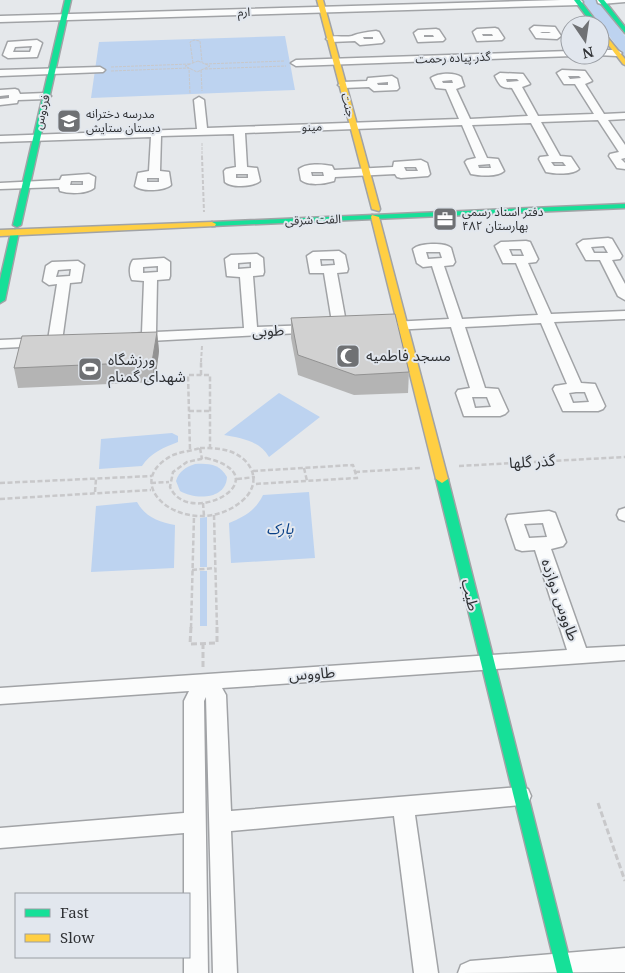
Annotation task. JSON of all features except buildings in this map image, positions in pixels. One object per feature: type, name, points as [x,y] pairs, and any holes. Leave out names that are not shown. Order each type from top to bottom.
[{"type":"street","name":"فردوس","points":[[0,300],[68,0]]},
{"type":"street","points":[[227,0],[228,12]]},
{"type":"street","points":[[601,0],[622,0]]},
{"type":"street","points":[[601,0],[625,31]]},
{"type":"street","name":"ارم","points":[[0,19],[64,17],[160,10],[228,12],[322,5],[413,3],[472,5],[578,1]]},
{"type":"street","points":[[578,1],[588,15]]},
{"type":"street","points":[[526,2],[540,22]]},
{"type":"street","points":[[413,3],[418,15]]},
{"type":"street","name":"جنت","points":[[322,5],[375,213]]},
{"type":"street","points":[[330,39],[359,38]]},
{"type":"street","points":[[610,44],[625,63]]},
{"type":"street","points":[[35,49],[57,48]]},
{"type":"street","points":[[610,53],[617,53]]},
{"type":"street","name":"گذر پیاده رحمت","points":[[296,63],[560,54]]},
{"type":"street","points":[[0,73],[100,70]]},
{"type":"street","points":[[578,81],[625,154],[614,156],[621,166],[625,166]]},
{"type":"street","points":[[343,85],[373,84]]},
{"type":"street","points":[[515,84],[556,159]]},
{"type":"street","points":[[450,86],[483,161]]},
{"type":"street","points":[[0,93],[15,92],[13,101],[0,102]]},
{"type":"street","points":[[14,96],[46,96]]},
{"type":"street","points":[[199,100],[202,131]]},
{"type":"street","name":"مینو","points":[[0,139],[625,116]]},
{"type":"street","points":[[239,130],[242,170]]},
{"type":"street","points":[[154,175],[156,133]]},
{"type":"street","points":[[329,174],[400,170]]},
{"type":"street","points":[[0,186],[65,183]]},
{"type":"street","name":"الفت شرقی","points":[[0,226],[16,228],[375,213],[625,199]]},
{"type":"street","name":"الفت شرقی","points":[[0,233],[16,228],[204,217],[625,206]]},
{"type":"street","name":"طیب","points":[[375,213],[564,969]]},
{"type":"street","points":[[604,256],[625,296]]},
{"type":"street","points":[[520,259],[576,388]]},
{"type":"street","points":[[437,262],[479,392]]},
{"type":"street","points":[[330,270],[345,328]]},
{"type":"street","points":[[246,272],[251,332]]},
{"type":"street","points":[[149,337],[151,277]]},
{"type":"street","points":[[54,341],[64,280]]},
{"type":"street","points":[[376,326],[625,315]]},
{"type":"street","name":"طوبی","points":[[120,338],[345,328]]},
{"type":"street","points":[[0,344],[73,340]]},
{"type":"street","name":"طاووس دوازده","points":[[541,543],[579,656]]},
{"type":"street","name":"طاووس","points":[[0,696],[625,653]]},
{"type":"street","points":[[196,973],[194,701],[203,682],[216,695],[225,973]]},
{"type":"street","points":[[220,822],[520,796]]},
{"type":"street","points":[[403,806],[426,973]]},
{"type":"street","points":[[0,838],[195,822]]},
{"type":"street","points":[[470,973],[564,969],[625,960]]},
{"type":"path","points":[[193,63],[190,42],[194,40],[200,41],[202,62]]},
{"type":"path","points":[[205,69],[210,66],[198,61],[185,66],[197,72],[205,69],[286,66],[296,63]]},
{"type":"path","points":[[205,64],[285,61],[296,63]]},
{"type":"path","points":[[100,70],[108,67],[190,64]]},
{"type":"path","points":[[100,70],[105,72],[189,68]]},
{"type":"path","points":[[189,68],[190,97],[199,100],[202,96],[201,70]]},
{"type":"path","points":[[202,131],[204,217]]},
{"type":"path","points":[[201,375],[203,334]]},
{"type":"path","points":[[190,449],[188,375],[210,375],[210,448]]},
{"type":"path","points":[[189,412],[211,412]]},
{"type":"path","points":[[200,448],[202,459]]},
{"type":"path","points":[[200,448],[225,450],[247,462],[255,478],[250,494],[241,503],[214,515],[194,516],[179,514],[165,508],[156,500],[151,490],[150,483],[157,467],[166,460],[190,449],[200,448]]},
{"type":"path","name":"گذر گلها","points":[[355,472],[625,457]]},
{"type":"path","points":[[202,459],[226,463],[233,468],[237,479],[234,490],[227,496],[217,501],[203,503],[184,501],[171,490],[169,482],[176,468],[185,463],[202,459]]},
{"type":"path","points":[[253,471],[353,465],[357,478],[254,484]]},
{"type":"path","points":[[304,468],[307,481]]},
{"type":"path","points":[[0,483],[152,476]]},
{"type":"path","points":[[237,479],[255,478]]},
{"type":"path","points":[[95,493],[96,479]]},
{"type":"path","points":[[150,483],[169,482]]},
{"type":"path","points":[[0,499],[151,490]]},
{"type":"path","points":[[203,503],[204,516]]},
{"type":"path","points":[[194,516],[190,644],[218,643],[214,515]]},
{"type":"path","points":[[192,570],[215,568]]},
{"type":"path","points":[[203,643],[203,682]]},
{"type":"path","points":[[598,803],[625,881]]},
{"type":"green space","points":[[582,0],[597,0],[609,15],[593,15]]},
{"type":"green space","points":[[610,17],[625,36],[625,57],[610,37]]},
{"type":"green space","points":[[285,36],[295,90],[91,98],[99,42]]},
{"type":"green space","points":[[279,393],[320,417],[269,457],[261,447],[255,444],[224,435]]},
{"type":"green space","points":[[172,433],[178,436],[178,442],[153,454],[142,466],[99,469],[101,439]]},
{"type":"green space","points":[[195,464],[209,464],[221,469],[227,477],[225,485],[221,490],[216,494],[201,497],[180,491],[176,481],[177,478],[183,470]]},
{"type":"green space","name":"پارک","points":[[309,492],[315,558],[231,563],[229,523],[249,512],[257,505],[263,495]]},
{"type":"green space","points":[[137,502],[148,515],[175,525],[174,568],[91,572],[96,506]]},
{"type":"green space","points":[[207,517],[207,567],[200,567],[200,518]]},
{"type":"green space","points":[[200,571],[207,571],[207,626],[200,626]]},
{"type":"traffic: fast","points":[[17,225],[68,0]]},
{"type":"traffic: fast","points":[[577,0],[588,15]]},
{"type":"traffic: fast","points":[[601,0],[625,31]]},
{"type":"traffic: fast","points":[[212,224],[625,206]]},
{"type":"traffic: fast","points":[[0,300],[15,232]]},
{"type":"traffic: fast","points":[[442,479],[565,973]]},
{"type":"traffic: slow","points":[[320,0],[376,209]]},
{"type":"traffic: slow","points":[[610,43],[625,63]]},
{"type":"traffic: slow","points":[[375,217],[442,479]]},
{"type":"traffic: slow","points":[[0,233],[212,224]]},
{"type":"place","name":"مدرسه دخترانه دبستان ستایش","points":[[69,121]]},
{"type":"place","name":"دفتر اسناد رسمی ۴۸۲ بهارستان","points":[[445,219]]},
{"type":"place","name":"مسجد فاطمیه","points":[[348,356]]},
{"type":"place","name":"ورزشگاه شهدای گمنام","points":[[90,369]]}]
